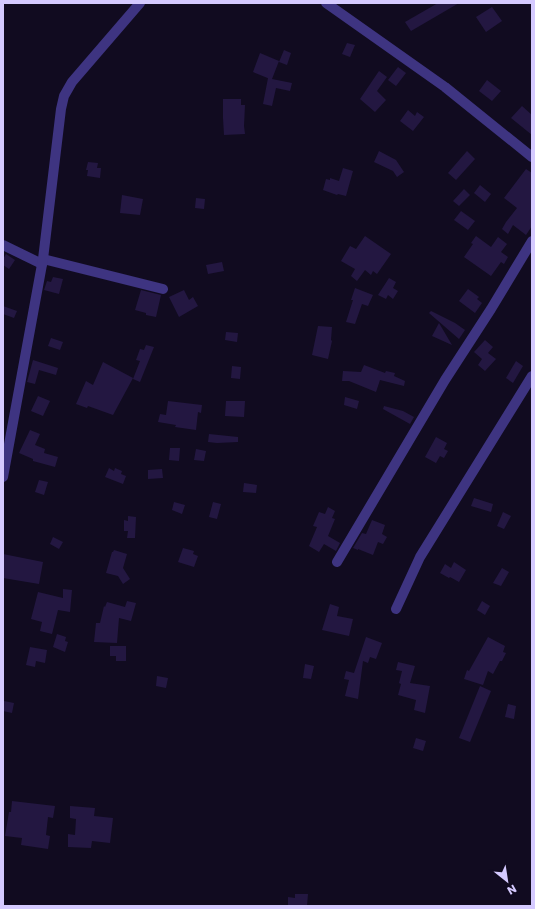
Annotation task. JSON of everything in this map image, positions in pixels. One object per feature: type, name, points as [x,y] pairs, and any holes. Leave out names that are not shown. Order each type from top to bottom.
[{"type":"street","points":[[3,477],[42,262],[61,109],[64,96],[72,82],[140,3]]},
{"type":"street","points":[[326,3],[445,87],[532,157]]},
{"type":"street","points":[[336,562],[441,386],[491,309],[532,241]]},
{"type":"street","points":[[3,244],[42,262],[163,289]]},
{"type":"street","points":[[396,609],[420,557],[532,376]]},
{"type":"building","points":[[438,3],[459,3],[411,31],[405,22]]},
{"type":"building","points":[[492,7],[502,21],[486,32],[476,17]]},
{"type":"building","points":[[347,43],[355,45],[350,57],[342,54]]},
{"type":"building","points":[[284,50],[291,53],[287,65],[279,62]]},
{"type":"building","points":[[260,53],[279,61],[272,79],[292,83],[290,91],[276,88],[272,106],[263,104],[268,78],[253,72]]},
{"type":"building","points":[[398,67],[406,73],[396,86],[388,80]]},
{"type":"building","points":[[379,71],[387,77],[377,91],[386,100],[375,112],[360,99]]},
{"type":"building","points":[[487,80],[501,91],[492,101],[479,91]]},
{"type":"building","points":[[223,99],[241,99],[241,105],[245,105],[245,134],[224,135]]},
{"type":"building","points":[[522,106],[532,115],[532,135],[511,118]]},
{"type":"building","points":[[408,110],[415,116],[417,112],[424,117],[413,131],[400,121]]},
{"type":"building","points":[[379,151],[396,160],[404,172],[397,177],[393,171],[374,162]]},
{"type":"building","points":[[467,151],[475,159],[456,180],[448,173]]},
{"type":"building","points":[[88,162],[98,163],[97,168],[101,168],[100,178],[87,176],[88,170],[86,170]]},
{"type":"building","points":[[343,168],[353,171],[346,196],[337,195],[323,190],[326,179],[330,180],[330,178],[339,181]]},
{"type":"building","points":[[526,169],[532,173],[532,226],[526,235],[513,225],[508,234],[502,229],[517,208],[504,198]]},
{"type":"building","points":[[480,185],[491,194],[485,202],[474,193]]},
{"type":"building","points":[[464,189],[470,195],[459,206],[453,201]]},
{"type":"building","points":[[122,195],[143,199],[140,215],[120,213]]},
{"type":"building","points":[[196,198],[205,199],[204,209],[195,208]]},
{"type":"building","points":[[461,211],[475,221],[468,230],[454,220]]},
{"type":"building","points":[[365,236],[391,254],[377,274],[373,271],[371,275],[365,270],[357,281],[351,276],[355,269],[341,261],[350,246],[356,249]]},
{"type":"building","points":[[476,236],[491,247],[498,237],[507,244],[501,252],[508,257],[504,264],[501,262],[491,276],[464,257],[473,244],[471,243]]},
{"type":"building","points":[[6,254],[15,260],[9,269],[3,265],[3,259]]},
{"type":"building","points":[[222,262],[224,271],[208,274],[206,265]]},
{"type":"building","points":[[53,277],[63,279],[59,294],[44,290],[47,281],[51,282]]},
{"type":"building","points":[[389,278],[396,282],[393,288],[398,291],[393,299],[388,295],[386,299],[378,295]]},
{"type":"building","points":[[355,288],[373,295],[368,306],[362,304],[355,324],[346,322]]},
{"type":"building","points":[[468,289],[479,297],[477,299],[482,303],[475,313],[459,301]]},
{"type":"building","points":[[141,290],[161,295],[156,317],[146,315],[146,313],[135,310]]},
{"type":"building","points":[[184,290],[189,300],[193,297],[198,306],[179,317],[169,297]]},
{"type":"building","points":[[3,306],[17,311],[14,318],[3,314]]},
{"type":"building","points":[[431,311],[455,323],[465,330],[459,339],[429,313]]},
{"type":"building","points":[[439,323],[452,345],[432,336]]},
{"type":"building","points":[[318,326],[332,327],[332,341],[328,359],[312,355]]},
{"type":"building","points":[[226,332],[238,333],[237,342],[225,340]]},
{"type":"building","points":[[51,338],[63,342],[60,350],[48,346]]},
{"type":"building","points":[[485,340],[493,347],[488,353],[496,359],[485,371],[478,365],[482,359],[474,352]]},
{"type":"building","points":[[146,345],[154,347],[140,382],[133,379],[140,361],[136,360],[140,349],[144,350]]},
{"type":"building","points":[[33,360],[58,368],[56,375],[39,370],[35,384],[27,382]]},
{"type":"building","points":[[516,361],[523,366],[513,383],[506,378]]},
{"type":"building","points":[[103,362],[133,378],[113,415],[88,406],[87,408],[76,404],[86,381],[93,385]]},
{"type":"building","points":[[364,365],[385,373],[386,371],[395,373],[394,376],[405,381],[404,386],[380,380],[376,392],[349,381],[342,381],[343,371],[361,372]]},
{"type":"building","points":[[232,366],[241,367],[240,379],[231,378]]},
{"type":"building","points":[[38,396],[50,401],[43,416],[31,411]]},
{"type":"building","points":[[345,397],[359,401],[357,409],[344,405]]},
{"type":"building","points":[[168,401],[202,405],[201,413],[198,412],[196,430],[175,427],[176,425],[158,422],[160,414],[166,415]]},
{"type":"building","points":[[226,401],[245,401],[244,417],[225,416]]},
{"type":"building","points":[[384,406],[403,411],[414,417],[410,424],[383,409]]},
{"type":"building","points":[[30,430],[40,434],[35,445],[45,449],[44,453],[58,457],[55,467],[33,461],[33,459],[19,453]]},
{"type":"building","points":[[209,434],[238,437],[238,442],[208,442]]},
{"type":"building","points":[[436,437],[447,443],[444,449],[448,451],[444,458],[440,456],[436,463],[425,457]]},
{"type":"building","points":[[170,448],[180,448],[179,461],[169,460]]},
{"type":"building","points":[[196,449],[206,451],[204,461],[194,460]]},
{"type":"building","points":[[109,468],[114,471],[115,468],[122,471],[121,474],[126,476],[123,484],[105,477]]},
{"type":"building","points":[[162,469],[163,478],[148,479],[148,470]]},
{"type":"building","points":[[39,480],[48,482],[44,495],[35,492]]},
{"type":"building","points":[[244,483],[257,485],[256,493],[243,492]]},
{"type":"building","points":[[474,498],[493,504],[491,512],[471,506]]},
{"type":"building","points":[[174,502],[185,505],[182,514],[172,510]]},
{"type":"building","points":[[213,502],[221,504],[217,519],[209,517]]},
{"type":"building","points":[[328,507],[335,511],[332,518],[335,519],[328,536],[340,543],[336,551],[324,544],[319,552],[309,546],[317,527],[313,526],[319,512],[325,514]]},
{"type":"building","points":[[503,512],[511,516],[504,529],[497,526]]},
{"type":"building","points":[[128,516],[136,517],[135,538],[127,538],[128,531],[124,531],[124,520],[128,521]]},
{"type":"building","points":[[372,520],[385,525],[382,534],[387,537],[383,544],[378,542],[373,555],[353,548],[362,533],[366,534]]},
{"type":"building","points":[[53,537],[63,542],[59,549],[50,544]]},
{"type":"building","points":[[183,548],[194,551],[193,554],[198,556],[194,567],[178,562]]},
{"type":"building","points":[[114,550],[127,554],[123,568],[130,579],[123,584],[118,576],[106,573],[112,552]]},
{"type":"building","points":[[3,554],[43,562],[39,584],[3,578]]},
{"type":"building","points":[[454,562],[466,570],[459,582],[440,573],[445,564],[451,568]]},
{"type":"building","points":[[502,568],[509,572],[501,586],[493,583]]},
{"type":"building","points":[[63,589],[72,590],[70,612],[58,610],[52,634],[40,631],[42,622],[31,619],[38,592],[63,598]]},
{"type":"building","points":[[127,601],[136,603],[131,621],[119,618],[117,643],[94,642],[96,623],[100,623],[104,606],[105,607],[107,602],[125,607]]},
{"type":"building","points":[[482,601],[490,606],[485,615],[477,610]]},
{"type":"building","points":[[330,604],[339,607],[337,616],[353,619],[349,636],[322,630]]},
{"type":"building","points":[[57,634],[66,637],[65,641],[68,642],[65,652],[53,647]]},
{"type":"building","points":[[366,637],[382,643],[376,659],[370,657],[368,663],[363,661],[358,699],[345,696],[349,680],[344,679],[346,671],[354,673]]},
{"type":"building","points":[[488,637],[505,646],[503,652],[506,653],[502,661],[500,661],[493,674],[488,671],[483,685],[464,679],[467,670],[469,671]]},
{"type":"building","points":[[110,646],[126,646],[126,661],[116,661],[116,656],[110,656]]},
{"type":"building","points":[[30,647],[47,650],[45,663],[36,661],[35,667],[26,665]]},
{"type":"building","points":[[398,662],[415,666],[410,683],[430,686],[425,713],[414,710],[416,700],[398,695],[402,671],[396,670]]},
{"type":"building","points":[[305,664],[314,666],[311,679],[303,678]]},
{"type":"building","points":[[157,676],[168,678],[166,688],[156,686]]},
{"type":"building","points":[[480,686],[491,691],[470,742],[459,738]]},
{"type":"building","points":[[4,701],[14,703],[12,713],[3,711]]},
{"type":"building","points":[[508,704],[516,706],[514,719],[505,717]]},
{"type":"building","points":[[416,738],[426,741],[423,751],[413,748]]},
{"type":"building","points":[[12,801],[55,806],[53,818],[48,817],[46,835],[50,836],[48,849],[21,845],[22,838],[5,836]]},
{"type":"building","points":[[70,806],[95,808],[94,816],[113,818],[110,843],[92,841],[91,848],[68,847],[68,834],[75,835],[76,819],[70,818]]},
{"type":"building","points":[[295,894],[308,894],[307,906],[288,906],[288,897],[295,898]]}]
